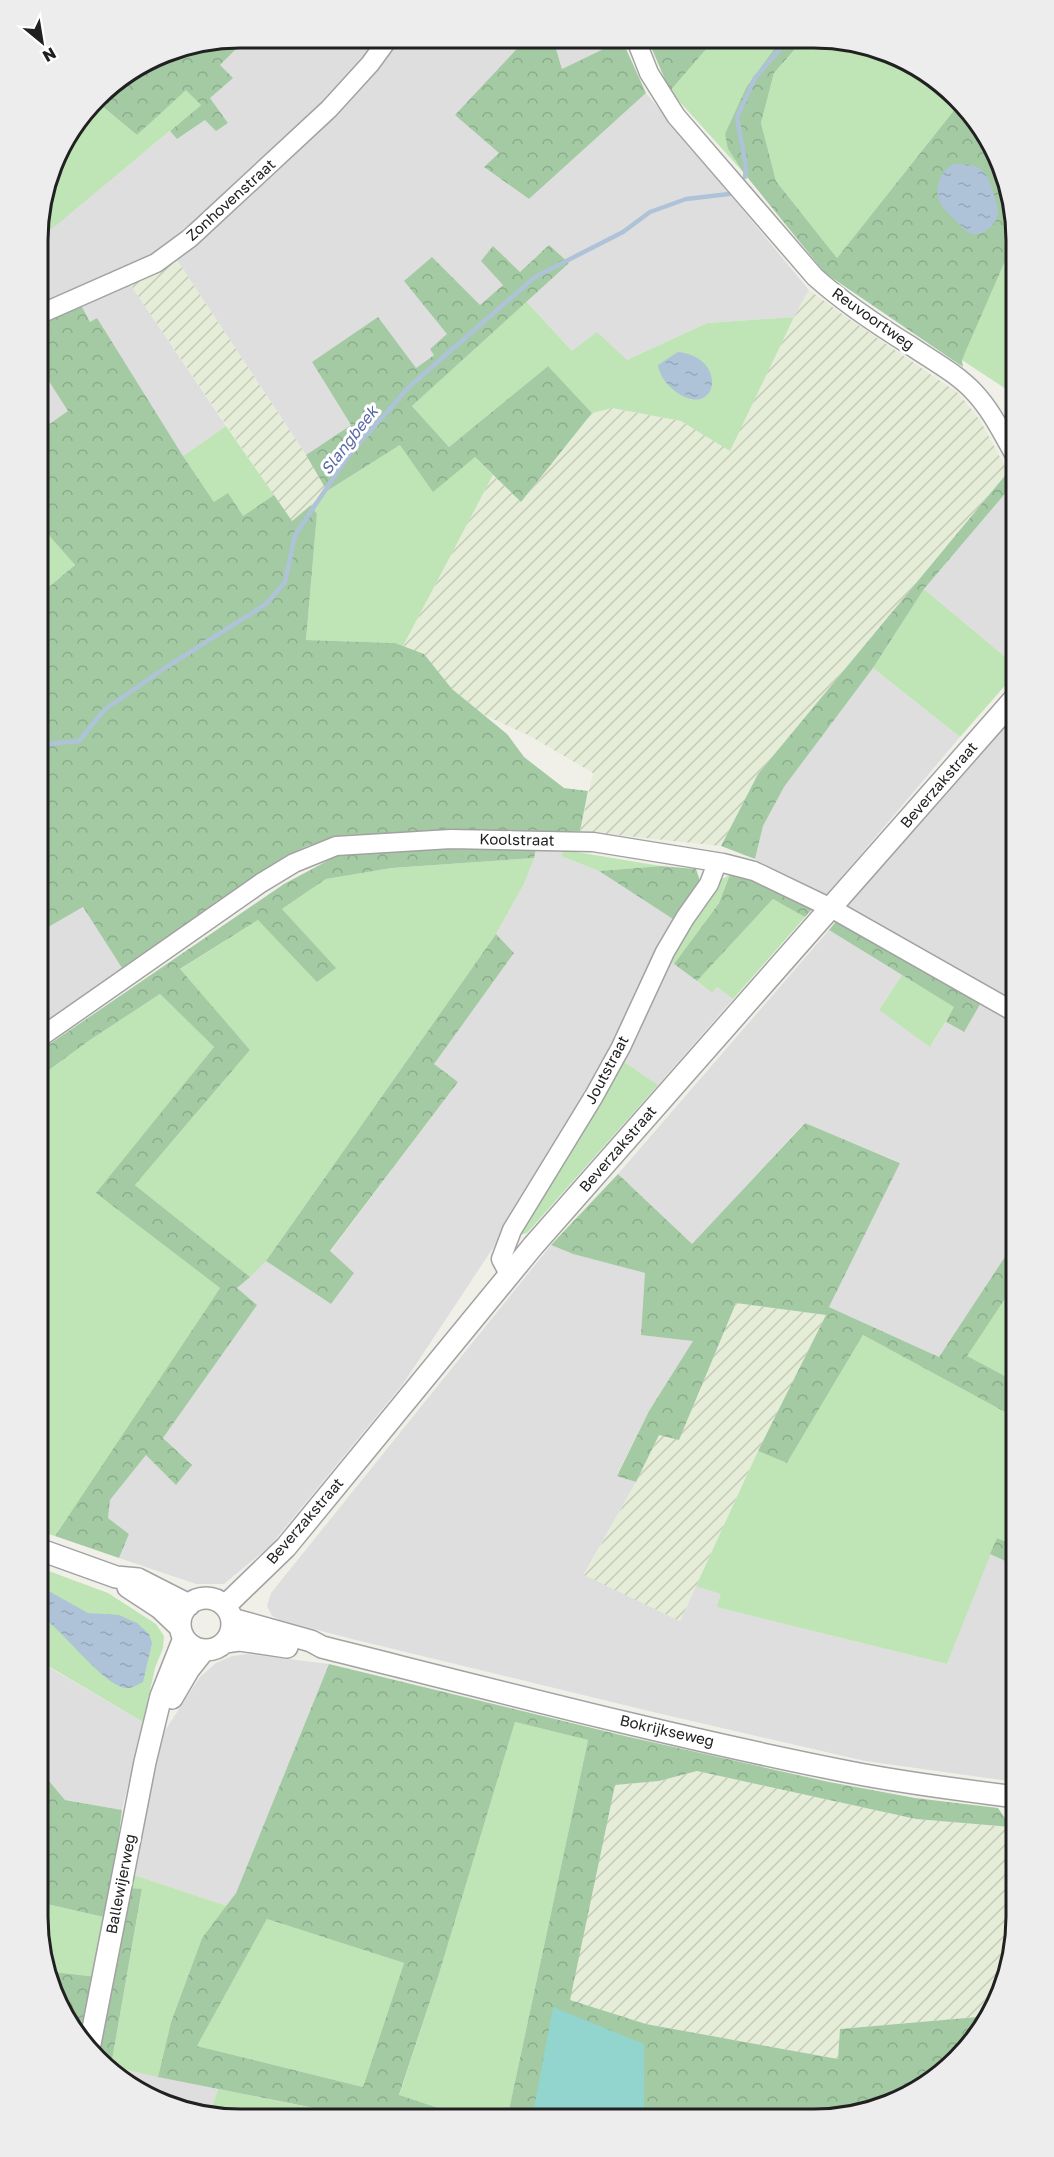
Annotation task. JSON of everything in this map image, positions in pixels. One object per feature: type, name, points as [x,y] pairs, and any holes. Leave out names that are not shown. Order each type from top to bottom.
[{"type":"street","name":"Zonhovenstraat","points":[[48,311],[156,263],[190,238],[329,109],[382,48]]},
{"type":"street","name":"Reuvoortweg","points":[[639,48],[649,73],[664,100],[815,277],[837,297],[957,376],[975,393],[989,411],[1006,440]]},
{"type":"street","name":"Beverzakstraat","points":[[228,1613],[286,1547],[509,1275],[1006,708]]},
{"type":"street","name":"Koolstraat","points":[[48,1032],[294,862],[336,846],[451,839],[592,842],[754,871],[831,908],[1006,1006]]},
{"type":"street","name":"Joutstraat","points":[[509,1275],[501,1259],[512,1230],[594,1096],[621,1047],[665,952],[709,884],[717,863]]},
{"type":"street","points":[[48,1552],[116,1576],[138,1579],[189,1605],[181,1619],[182,1633]]},
{"type":"street","points":[[116,1576],[133,1591],[160,1608],[197,1648],[204,1650]]},
{"type":"street","name":"Bokrijkseweg","points":[[189,1605],[196,1600],[211,1599],[228,1613],[311,1641],[322,1647],[492,1690],[840,1770],[1006,1796]]},
{"type":"street","points":[[225,1642],[232,1627],[228,1613]]},
{"type":"street","name":"Ballewijerweg","points":[[91,2038],[145,1762],[161,1696],[182,1633]]},
{"type":"street","name":"Bokrijkseweg","points":[[204,1650],[212,1649],[225,1642],[239,1640],[308,1650],[322,1647]]},
{"type":"street","name":"Ballewijerweg","points":[[156,1724],[189,1669],[204,1650]]},
{"type":"shaded area","points":[[237,48],[373,48],[326,104],[157,257],[48,306],[48,231],[170,131],[177,139],[205,120],[228,123],[210,98],[220,65]]},
{"type":"shaded area","points":[[385,48],[518,48],[456,115],[500,153],[484,167],[529,199],[646,93],[809,290],[794,317],[707,323],[627,360],[573,352],[526,301],[568,262],[549,245],[520,272],[493,247],[503,285],[479,306],[404,281],[448,334],[430,349],[435,354],[416,368],[312,362],[351,425],[306,455],[175,257]]},
{"type":"shaded area","points":[[556,48],[605,48],[562,69]]},
{"type":"shaded area","points":[[130,284],[226,426],[183,456],[97,319],[90,322],[80,303]]},
{"type":"shaded area","points":[[48,379],[69,411],[48,425]]},
{"type":"shaded area","points":[[1006,493],[1006,658],[924,589]]},
{"type":"shaded area","points":[[873,668],[960,737],[824,898],[755,859],[763,826],[784,787]]},
{"type":"shaded area","points":[[1006,723],[1006,995],[848,905]]},
{"type":"shaded area","points":[[536,848],[564,850],[561,856],[599,871],[676,921],[612,1053],[499,1239],[403,1384],[270,1546],[224,1584],[196,1584],[119,1558],[129,1534],[108,1518],[110,1500],[146,1455],[192,1465],[163,1438],[256,1306],[237,1288],[266,1261],[331,1304],[353,1273],[330,1252],[458,1082],[433,1064],[514,953],[496,934],[524,884]]},
{"type":"shaded area","points":[[83,907],[122,968],[48,1021],[48,927]]},
{"type":"shaded area","points":[[829,930],[902,975],[879,1010],[931,1046],[946,1022],[963,1032],[982,1001],[1006,1016],[1006,1255],[939,1357],[829,1307],[899,1162],[804,1123],[692,1245],[618,1174]]},
{"type":"shaded area","points":[[668,959],[712,993],[717,987],[733,999],[658,1085],[620,1059]]},
{"type":"shaded area","points":[[551,1245],[573,1254],[645,1273],[694,1340],[649,1411],[617,1475],[636,1482],[584,1574],[680,1621],[696,1586],[722,1594],[718,1607],[947,1664],[990,1554],[1006,1561],[1006,1781],[865,1761],[352,1639],[272,1616],[267,1606],[271,1593]]},
{"type":"shaded area","points":[[248,1654],[329,1664],[236,1893],[227,1906],[131,1874],[164,1732],[200,1677],[216,1663],[232,1656]]},
{"type":"shaded area","points":[[48,1667],[143,1722],[122,1810],[65,1800],[48,1780]]},
{"type":"shaded area","points":[[553,2007],[644,2044],[644,2109],[534,2109]]},
{"type":"shaded area","points":[[122,2068],[218,2089],[212,2106],[190,2102],[166,2094]]},
{"type":"green space","points":[[237,48],[220,65],[233,78],[210,98],[228,123],[216,131],[205,120],[177,139],[170,131],[201,105],[186,90],[137,135],[103,106],[113,96],[133,80],[178,58],[215,50]]},
{"type":"green space","points":[[518,48],[556,48],[562,69],[605,48],[626,48],[646,93],[529,199],[484,167],[499,153],[455,115]]},
{"type":"green space","points":[[651,48],[707,48],[670,91]]},
{"type":"green space","points":[[707,48],[775,48],[747,86],[728,149],[743,172],[670,91]]},
{"type":"green space","points":[[775,48],[796,48],[774,73],[761,123],[776,181],[837,258],[955,110],[974,133],[996,178],[1004,215],[1006,259],[962,360],[963,367],[825,273],[743,172],[728,149],[725,134],[747,86]]},
{"type":"green space","points":[[796,48],[852,52],[876,58],[921,80],[955,110],[837,258],[776,181],[761,123],[774,73]]},
{"type":"green space","points":[[186,89],[201,105],[48,232],[58,178],[80,133],[96,113],[103,106],[137,135]]},
{"type":"green space","points":[[549,245],[569,263],[412,406],[449,447],[548,366],[592,413],[521,502],[475,457],[433,492],[400,445],[327,491],[306,455],[351,425],[312,362],[378,317],[416,368],[434,355],[430,349],[447,334],[404,281],[432,257],[480,305],[503,285],[481,261],[493,246],[520,272]]},
{"type":"green space","points":[[175,257],[306,455],[327,491],[292,522],[130,284]]},
{"type":"green space","points":[[1006,259],[1006,389],[962,360]]},
{"type":"green space","points":[[809,290],[958,393],[980,420],[1006,468],[1006,474],[758,774],[721,846],[580,831],[593,773],[530,736],[480,713],[452,689],[424,655],[403,646],[493,475],[521,502],[592,413],[612,408],[681,421],[730,450]]},
{"type":"green space","points":[[526,301],[572,351],[597,332],[627,360],[707,323],[794,317],[730,451],[681,421],[612,408],[592,413],[548,366],[449,447],[412,406]]},
{"type":"green space","points":[[80,303],[90,322],[97,318],[214,502],[228,493],[243,516],[274,495],[292,521],[311,505],[317,514],[306,640],[395,643],[424,654],[452,689],[507,734],[524,757],[564,788],[588,791],[580,831],[344,835],[307,846],[284,857],[122,968],[83,907],[48,927],[48,588],[75,565],[48,534],[48,425],[68,411],[48,380],[48,318]]},
{"type":"green space","points":[[226,426],[274,495],[243,516],[214,502],[183,456]]},
{"type":"green space","points":[[400,445],[475,457],[493,475],[403,646],[395,643],[306,640],[317,514],[311,505],[327,491]]},
{"type":"green space","points":[[1006,474],[1006,493],[924,589],[873,668],[784,787],[763,826],[755,859],[721,846],[758,774]]},
{"type":"green space","points":[[48,534],[75,565],[48,588]]},
{"type":"green space","points":[[924,589],[1006,658],[1006,684],[960,737],[873,668]]},
{"type":"green space","points":[[430,847],[536,848],[534,858],[392,868],[326,879],[282,909],[336,968],[317,982],[258,920],[180,969],[250,1050],[135,1185],[250,1277],[237,1288],[257,1305],[163,1438],[192,1465],[176,1485],[146,1455],[110,1500],[108,1518],[129,1534],[119,1558],[55,1536],[220,1288],[96,1193],[214,1047],[160,994],[48,1071],[48,1045],[284,884],[340,854]]},
{"type":"green space","points":[[564,850],[661,866],[599,871],[561,856]]},
{"type":"green space","points":[[534,858],[524,884],[496,934],[266,1261],[250,1277],[135,1185],[250,1050],[179,970],[258,920],[335,968],[282,909],[326,879],[392,868]]},
{"type":"green space","points":[[661,866],[696,869],[700,881],[695,897],[676,921],[599,871]]},
{"type":"green space","points":[[733,873],[729,877],[719,903],[674,964],[668,959],[718,881]]},
{"type":"green space","points":[[733,873],[742,873],[816,905],[805,917],[773,899],[697,981],[674,964],[719,903],[729,877]]},
{"type":"green space","points":[[774,898],[805,917],[733,999],[717,987],[712,993],[697,981]]},
{"type":"green space","points":[[838,919],[982,1001],[964,1032],[946,1022],[954,1007],[829,930]]},
{"type":"green space","points":[[496,934],[514,953],[434,1064],[458,1082],[330,1251],[354,1273],[331,1304],[266,1261]]},
{"type":"green space","points":[[902,975],[955,1007],[930,1047],[879,1010]]},
{"type":"green space","points":[[160,994],[214,1047],[97,1193],[220,1288],[55,1536],[48,1534],[48,1071]]},
{"type":"green space","points":[[620,1059],[658,1085],[527,1233],[520,1235],[518,1232]]},
{"type":"green space","points":[[805,1123],[900,1163],[829,1307],[939,1357],[1006,1255],[1006,1297],[967,1356],[1006,1377],[1006,1413],[863,1335],[787,1463],[758,1451],[826,1315],[736,1303],[679,1440],[659,1435],[636,1482],[617,1476],[649,1411],[693,1341],[641,1335],[645,1273],[573,1254],[551,1245],[618,1174],[692,1244]]},
{"type":"green space","points":[[1006,1297],[1006,1377],[966,1356]]},
{"type":"green space","points":[[736,1303],[826,1315],[758,1451],[680,1621],[584,1575],[636,1482],[659,1435],[679,1439]]},
{"type":"green space","points":[[863,1335],[1006,1413],[1006,1542],[997,1538],[947,1664],[717,1607],[721,1594],[696,1586],[758,1451],[787,1463]]},
{"type":"green space","points":[[997,1538],[1006,1542],[1006,1561],[990,1554]]},
{"type":"green space","points":[[48,1571],[108,1593],[156,1624],[164,1636],[163,1648],[155,1668],[143,1722],[48,1666]]},
{"type":"green space","points":[[329,1664],[625,1736],[829,1782],[915,1798],[998,1808],[1006,1820],[1006,1827],[916,1819],[697,1771],[659,1781],[615,1785],[570,2000],[646,2024],[838,2059],[840,2029],[978,2017],[950,2053],[921,2077],[876,2099],[839,2107],[814,2109],[509,2109],[588,1740],[515,1722],[439,1974],[399,2095],[441,2109],[319,2109],[158,2077],[171,2022],[202,1938],[236,1893]],"holes":[[[267,1919],[404,1963],[363,2087],[197,2046]]]},
{"type":"green space","points":[[515,1722],[588,1740],[509,2109],[440,2109],[399,2096],[439,1974]]},
{"type":"green space","points":[[697,1771],[916,1819],[1006,1827],[1006,1930],[996,1979],[978,2017],[840,2029],[838,2059],[646,2024],[569,2000],[614,1785],[659,1781]]},
{"type":"green space","points":[[48,1780],[65,1800],[122,1810],[108,1918],[48,1904]]},
{"type":"green space","points":[[131,1874],[227,1906],[202,1938],[171,2022],[158,2077],[123,2069],[112,2060],[142,1890],[128,1888]]},
{"type":"green space","points":[[128,1888],[142,1889],[112,2060],[97,2045]]},
{"type":"green space","points":[[48,1904],[108,1918],[97,1977],[56,1972],[50,1942]]},
{"type":"green space","points":[[267,1919],[404,1963],[363,2087],[197,2046]]},
{"type":"green space","points":[[56,1972],[97,1977],[86,2032],[68,2002]]},
{"type":"green space","points":[[218,2089],[319,2109],[240,2109],[212,2106]]},
{"type":"water","points":[[953,164],[975,166],[984,172],[990,184],[998,215],[991,227],[979,234],[968,232],[947,212],[938,199],[941,176]]},
{"type":"water","points":[[678,352],[694,356],[705,364],[711,374],[712,385],[709,393],[701,399],[690,399],[676,392],[662,377],[658,365]]},
{"type":"water","points":[[48,1591],[88,1613],[119,1615],[137,1623],[149,1634],[152,1643],[143,1682],[125,1688],[115,1684],[93,1667],[48,1622]]},
{"type":"waterway","name":"Slangbeek","points":[[745,177],[746,167],[737,117],[755,78],[781,48]]},
{"type":"waterway","name":"Slangbeek","points":[[48,744],[79,741],[104,710],[266,604],[285,582],[295,535],[349,455],[409,387],[535,277],[623,232],[650,212],[686,199],[729,194]]}]
